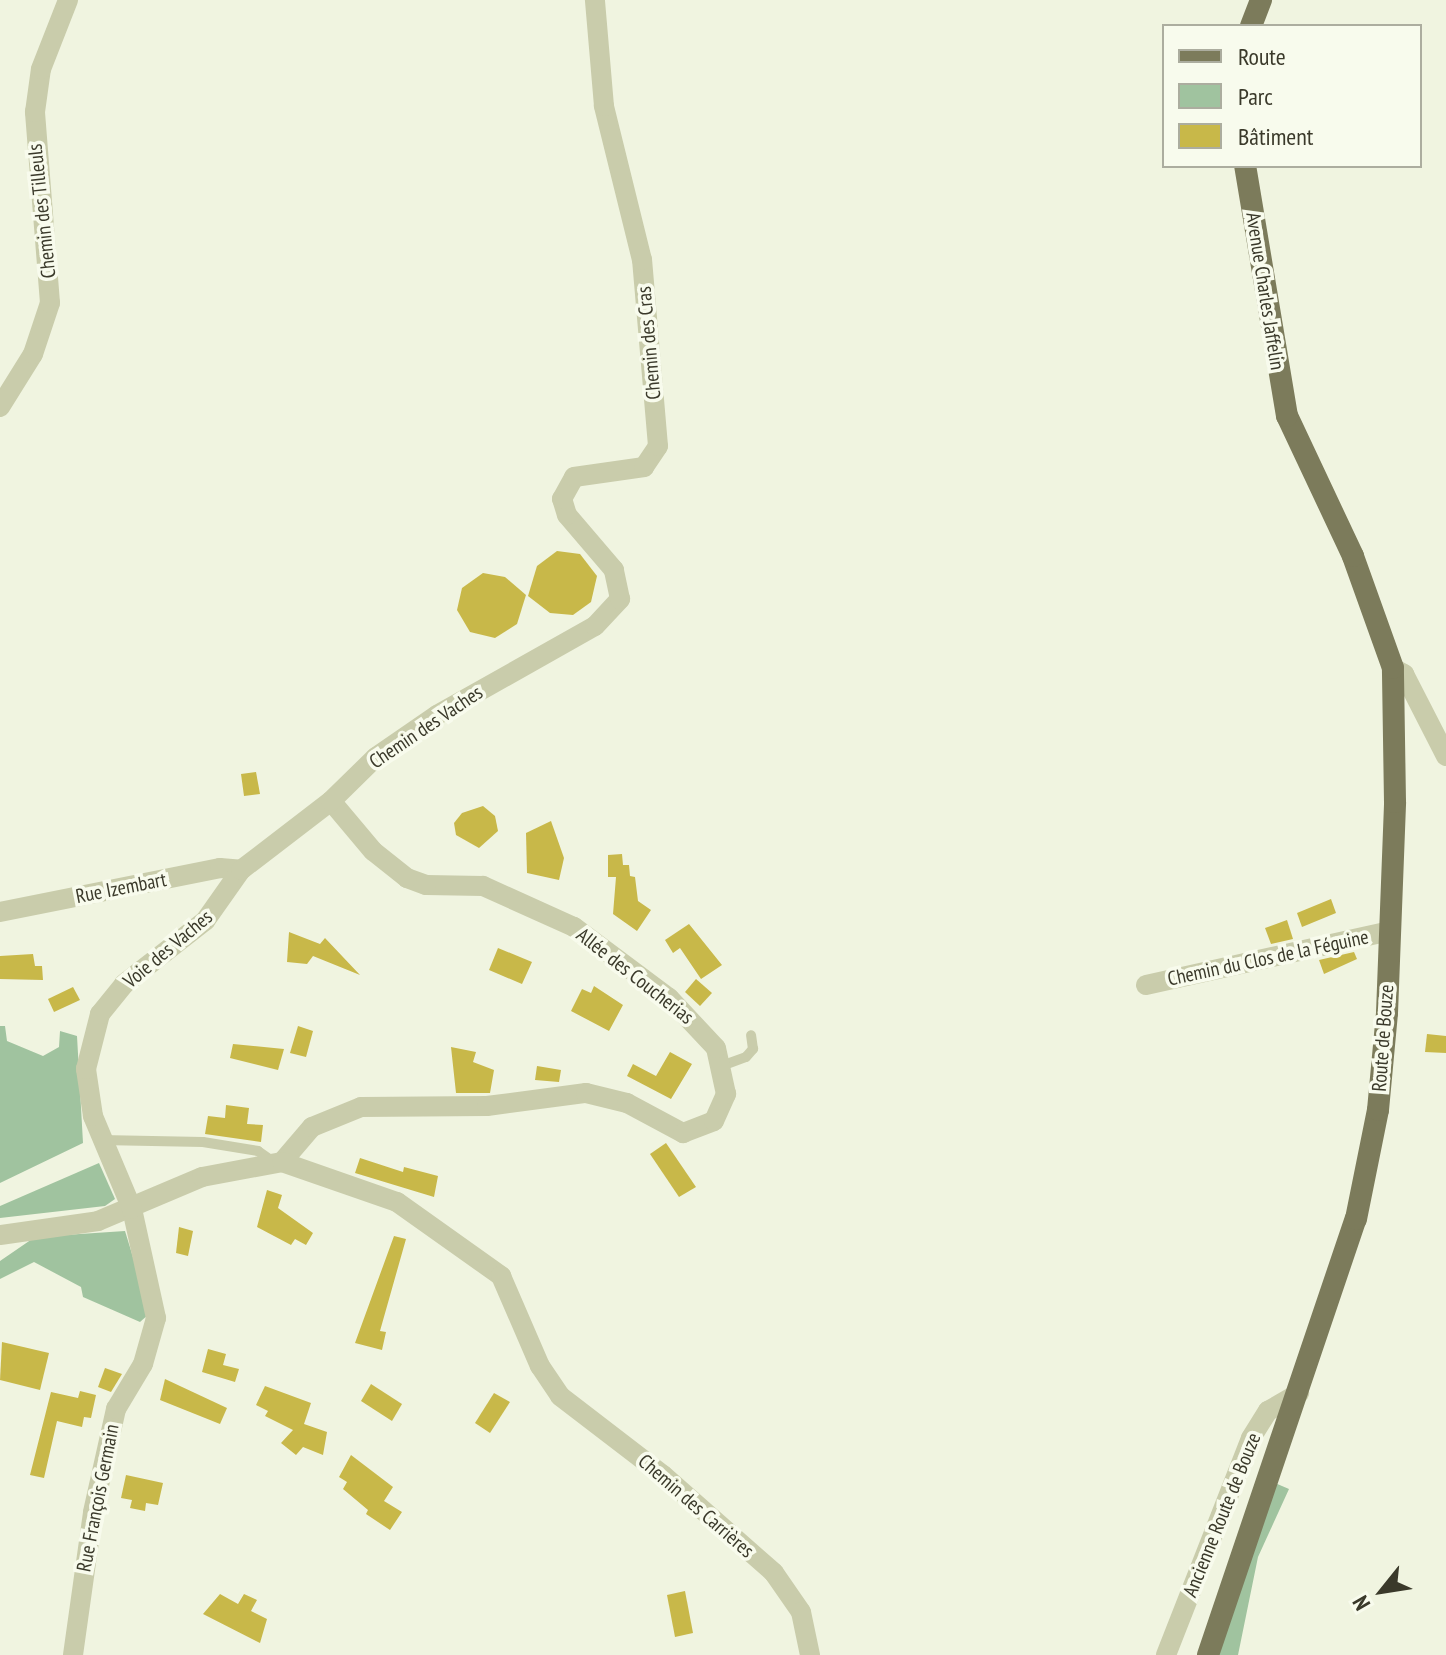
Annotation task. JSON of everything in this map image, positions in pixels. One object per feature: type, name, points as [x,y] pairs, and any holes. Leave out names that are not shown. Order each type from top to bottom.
[{"type":"main road","points":[[1252,24],[1261,0]]},
{"type":"main road","name":"Avenue Charles Jaffelin","points":[[1245,168],[1287,416]]},
{"type":"main road","name":"Route de Bouze","points":[[1208,1655],[1356,1219],[1378,1110],[1390,931],[1396,734],[1393,668],[1364,582],[1287,416]]},
{"type":"street","name":"Chemin des Tilleuls","points":[[0,407],[41,331],[50,303],[50,268],[36,170],[36,102],[44,59],[68,0]]},
{"type":"street","name":"Chemin des Cras","points":[[595,0],[604,106],[642,260],[658,446],[644,467],[574,477],[562,499],[567,515],[614,570],[620,599]]},
{"type":"street","name":"Chemin des Vaches","points":[[241,870],[331,801],[399,741],[595,626],[620,599]]},
{"type":"street","points":[[1393,668],[1404,674],[1446,756]]},
{"type":"street","name":"Allée des Coucherias","points":[[331,801],[373,851],[407,878],[426,885],[483,886],[574,927],[677,1004],[711,1041],[724,1065]]},
{"type":"street","name":"Rue Izembart","points":[[0,912],[220,868],[241,870]]},
{"type":"street","name":"Voie des Vaches","points":[[132,1209],[99,1140],[86,1069],[100,1014],[124,984],[205,921],[241,870]]},
{"type":"street","name":"Chemin du Clos de la Féguine","points":[[1146,985],[1390,931]]},
{"type":"street","points":[[0,1235],[98,1221],[202,1177],[279,1163],[302,1135],[332,1115],[399,1103],[465,1107],[586,1093],[627,1103],[673,1129],[692,1132],[720,1112],[726,1094],[724,1065]]},
{"type":"street","name":"Chemin des Carrières","points":[[279,1163],[397,1202],[491,1264],[515,1302],[547,1380],[560,1396],[663,1475],[774,1573],[801,1612],[810,1655]]},
{"type":"street","name":"Rue François Germain","points":[[73,1655],[93,1512],[116,1409],[143,1364],[156,1318],[132,1209]]},
{"type":"street","name":"Ancienne Route de Bouze","points":[[1166,1655],[1251,1438],[1268,1411],[1299,1393]]},
{"type":"lane","points":[[724,1065],[746,1057],[753,1049],[751,1035]]},
{"type":"lane","points":[[99,1140],[203,1142],[268,1154],[279,1163]]},
{"type":"green space","points":[[0,1026],[5,1026],[7,1041],[43,1056],[59,1047],[60,1031],[77,1036],[83,1143],[0,1183]]},
{"type":"green space","points":[[99,1163],[115,1199],[105,1206],[0,1218],[0,1206]]},
{"type":"green space","points":[[125,1231],[149,1314],[140,1322],[83,1297],[81,1287],[34,1262],[0,1279],[0,1261],[35,1237]]},
{"type":"green space","points":[[1275,1483],[1289,1489],[1258,1557],[1238,1655],[1218,1655]]},
{"type":"building","points":[[557,551],[580,554],[597,576],[591,602],[573,615],[550,613],[528,596],[537,566]]},
{"type":"building","points":[[483,573],[505,577],[526,595],[517,624],[495,638],[470,632],[457,610],[462,588]]},
{"type":"building","points":[[256,772],[260,794],[244,796],[241,774]]},
{"type":"building","points":[[483,806],[495,816],[498,831],[479,848],[456,835],[454,823],[462,813]]},
{"type":"building","points":[[551,821],[564,858],[559,880],[527,873],[526,833]]},
{"type":"building","points":[[622,854],[623,865],[629,865],[630,876],[635,877],[638,901],[651,910],[637,931],[613,914],[616,877],[608,877],[608,855]]},
{"type":"building","points":[[1331,899],[1336,913],[1302,927],[1297,913]]},
{"type":"building","points":[[1287,920],[1293,939],[1271,944],[1265,928]]},
{"type":"building","points":[[689,924],[722,965],[701,979],[680,948],[673,953],[665,940]]},
{"type":"building","points":[[289,932],[320,944],[325,938],[360,975],[313,956],[307,964],[287,962]]},
{"type":"building","points":[[498,948],[532,962],[522,984],[489,970]]},
{"type":"building","points":[[1354,952],[1357,959],[1324,974],[1319,960]]},
{"type":"building","points":[[33,954],[35,966],[42,966],[43,980],[0,979],[0,956]]},
{"type":"building","points":[[696,979],[712,993],[700,1006],[685,992]]},
{"type":"building","points":[[594,986],[623,1005],[609,1031],[571,1011],[582,989],[591,993]]},
{"type":"building","points":[[73,987],[80,1000],[54,1012],[48,999]]},
{"type":"building","points":[[298,1026],[313,1031],[306,1057],[290,1053]]},
{"type":"building","points":[[1427,1034],[1446,1036],[1446,1053],[1425,1052]]},
{"type":"building","points":[[233,1044],[284,1049],[278,1070],[230,1058]]},
{"type":"building","points":[[451,1047],[476,1052],[473,1062],[494,1070],[490,1093],[456,1093]]},
{"type":"building","points":[[670,1052],[692,1064],[671,1099],[627,1076],[633,1064],[656,1076]]},
{"type":"building","points":[[537,1066],[561,1070],[559,1082],[535,1080]]},
{"type":"building","points":[[226,1105],[249,1108],[247,1124],[263,1125],[261,1142],[205,1134],[208,1116],[225,1118]]},
{"type":"building","points":[[666,1143],[696,1187],[679,1197],[650,1154]]},
{"type":"building","points":[[360,1158],[403,1172],[404,1167],[438,1176],[434,1197],[355,1173]]},
{"type":"building","points":[[267,1190],[282,1195],[278,1208],[313,1233],[306,1245],[295,1239],[291,1245],[257,1227]]},
{"type":"building","points":[[179,1227],[193,1231],[188,1256],[176,1253]]},
{"type":"building","points":[[394,1236],[406,1239],[380,1331],[386,1332],[382,1350],[355,1343]]},
{"type":"building","points":[[2,1342],[49,1353],[40,1390],[0,1380]]},
{"type":"building","points":[[208,1349],[226,1354],[223,1365],[239,1369],[235,1382],[202,1372]]},
{"type":"building","points":[[105,1368],[122,1374],[111,1392],[98,1387]]},
{"type":"building","points":[[165,1379],[227,1408],[220,1424],[160,1400]]},
{"type":"building","points":[[371,1384],[402,1404],[392,1421],[361,1401]]},
{"type":"building","points":[[265,1386],[311,1403],[304,1424],[327,1432],[323,1455],[303,1447],[296,1455],[281,1443],[293,1430],[265,1416],[268,1411],[256,1405]]},
{"type":"building","points":[[80,1391],[96,1395],[91,1418],[84,1417],[82,1427],[57,1421],[44,1478],[30,1475],[51,1392],[78,1398]]},
{"type":"building","points":[[494,1393],[510,1402],[490,1433],[475,1423]]},
{"type":"building","points":[[351,1455],[393,1487],[384,1501],[402,1512],[390,1530],[366,1514],[368,1510],[343,1489],[347,1482],[339,1477]]},
{"type":"building","points":[[126,1475],[163,1483],[158,1505],[146,1503],[145,1511],[130,1508],[132,1500],[121,1498]]},
{"type":"building","points":[[685,1591],[693,1633],[675,1637],[667,1595]]},
{"type":"building","points":[[220,1594],[238,1604],[244,1594],[257,1600],[251,1611],[267,1619],[260,1643],[203,1614]]}]
